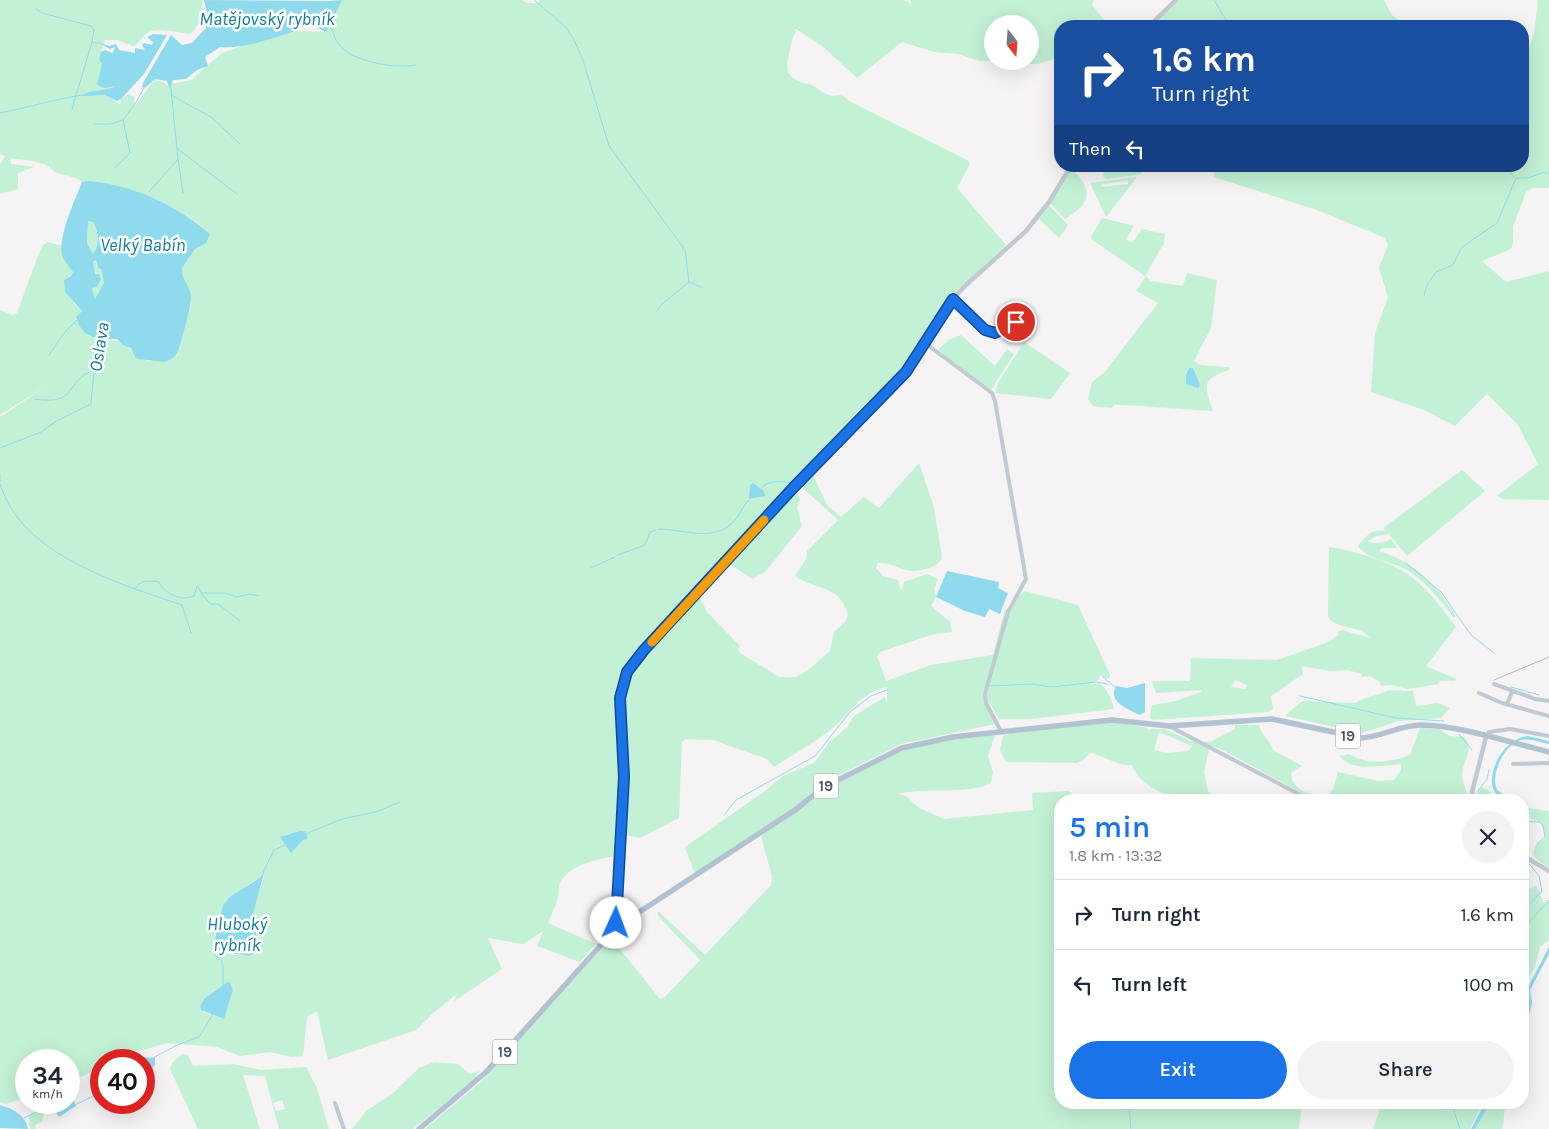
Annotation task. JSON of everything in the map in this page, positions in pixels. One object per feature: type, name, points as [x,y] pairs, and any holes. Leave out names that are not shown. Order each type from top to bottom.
[{"type":"main road","name":"19","points":[[419,1129],[485,1073],[618,926],[795,810],[824,787],[897,750],[916,744],[1001,731],[1105,720],[1169,726],[1272,719],[1357,737],[1370,737],[1403,727],[1438,726],[1549,752]]},
{"type":"street","points":[[1156,20],[1176,0]]},
{"type":"street","points":[[618,926],[615,919],[624,777],[620,708],[627,672],[644,650],[795,486],[906,372],[953,299],[1026,231],[1067,172]]},
{"type":"street","points":[[953,299],[985,330],[995,333],[1016,322]]},
{"type":"street","points":[[926,343],[992,393],[995,401],[1026,579],[1008,612],[985,694],[986,703],[1001,731]]},
{"type":"street","points":[[1494,684],[1512,692],[1549,701]]},
{"type":"street","points":[[1507,704],[1512,692]]},
{"type":"street","points":[[1479,693],[1507,704],[1549,716]]},
{"type":"street","points":[[1169,726],[1170,729],[1298,794]]},
{"type":"street","points":[[1472,794],[1486,737],[1489,732],[1510,730],[1549,736]]},
{"type":"street","points":[[1513,764],[1549,763]]},
{"type":"street","points":[[1529,859],[1549,871]]},
{"type":"street","points":[[335,1102],[344,1129]]},
{"type":"green space","points":[[0,0],[203,0],[201,20],[191,34],[162,30],[152,31],[143,36],[138,44],[133,46],[117,40],[105,40],[99,59],[102,64],[98,86],[115,86],[106,90],[86,93],[110,96],[120,105],[121,99],[128,94],[134,97],[135,106],[154,80],[161,81],[166,85],[191,80],[222,53],[247,44],[296,31],[325,32],[330,26],[342,0],[521,0],[528,3],[538,3],[540,0],[903,0],[911,4],[911,0],[1094,0],[1092,5],[1104,20],[1054,20],[1054,58],[1039,64],[1039,15],[984,15],[984,61],[958,54],[934,52],[902,42],[857,78],[822,46],[796,29],[794,30],[796,32],[791,43],[787,66],[790,75],[826,94],[843,96],[849,101],[967,160],[970,164],[957,188],[1006,245],[949,299],[902,371],[794,481],[800,500],[797,507],[802,526],[765,572],[752,579],[730,564],[703,589],[700,598],[707,612],[740,646],[738,649],[740,653],[779,677],[795,677],[807,671],[830,651],[834,632],[845,622],[848,615],[845,605],[840,598],[795,576],[806,559],[807,551],[838,520],[803,488],[813,475],[827,505],[841,517],[864,497],[879,508],[919,463],[934,507],[942,558],[935,566],[920,570],[906,570],[885,563],[878,563],[876,568],[883,576],[898,580],[901,591],[904,582],[927,574],[938,579],[934,590],[936,597],[931,606],[950,622],[952,632],[934,634],[880,652],[877,656],[886,681],[931,665],[993,655],[1005,609],[1011,611],[1020,595],[1025,591],[1078,605],[1110,675],[1109,679],[1100,676],[1098,680],[1089,685],[1099,683],[1105,688],[1114,709],[1031,719],[999,719],[987,699],[988,689],[984,697],[995,724],[901,744],[829,780],[792,810],[695,874],[685,847],[765,791],[783,776],[814,763],[829,743],[847,727],[854,716],[885,697],[887,703],[887,687],[868,695],[837,725],[774,767],[767,759],[713,740],[686,739],[682,742],[679,818],[640,838],[625,835],[622,838],[622,855],[579,866],[565,876],[560,883],[557,901],[548,923],[596,944],[580,962],[537,946],[543,931],[523,944],[488,938],[502,969],[453,1002],[458,993],[433,1013],[416,1030],[328,1060],[317,1011],[307,1017],[303,1056],[291,1057],[270,1052],[240,1056],[217,1047],[168,1043],[146,1049],[90,1049],[90,1073],[80,1077],[80,1049],[15,1049],[15,1101],[6,1104],[0,1102],[0,417],[50,384],[0,415],[0,310],[13,315],[17,313],[39,253],[43,245],[48,242],[62,246],[62,252],[73,272],[67,279],[74,304],[82,311],[76,318],[88,335],[94,338],[121,342],[132,350],[135,357],[149,361],[172,358],[181,340],[191,301],[183,280],[182,268],[194,250],[210,234],[183,213],[169,206],[89,181],[82,182],[74,177],[57,173],[46,165],[36,162],[10,158],[11,164],[34,167],[18,173],[18,189],[0,194],[0,165],[5,156],[0,154]],"holes":[[[753,483],[763,490],[766,496],[749,499]],[[304,831],[308,838],[302,841],[283,835]],[[264,874],[253,910],[259,939],[258,948],[253,954],[248,955],[236,955],[219,949],[216,944],[215,930],[226,900]],[[229,981],[233,990],[224,1019],[203,1012],[205,998]]]},
{"type":"green space","points":[[1179,0],[1384,0],[1392,15],[1399,20],[1157,20]]},
{"type":"green space","points":[[1538,0],[1549,0],[1549,188],[1533,188],[1526,192],[1513,227],[1511,249],[1482,261],[1506,282],[1549,271],[1549,500],[1504,499],[1497,496],[1538,464],[1518,425],[1487,394],[1455,426],[1424,410],[1371,392],[1375,333],[1388,297],[1379,268],[1388,245],[1385,238],[1317,210],[1214,177],[1214,172],[1529,172],[1529,48],[1534,34]]},
{"type":"green space","points":[[1069,172],[1075,172],[1085,185],[1087,191],[1084,203],[1080,208],[1065,219],[1050,203]]},
{"type":"green space","points":[[1104,172],[1142,172],[1141,174],[1107,179],[1103,177]]},
{"type":"green space","points":[[1137,177],[1106,217],[1090,183]],"holes":[[[1128,181],[1128,184],[1101,187],[1102,184]]]},
{"type":"green space","points":[[1049,205],[1068,225],[1059,238],[1039,219]]},
{"type":"green space","points":[[1102,218],[1134,226],[1126,239],[1132,243],[1142,229],[1165,234],[1164,243],[1145,276],[1091,239]]},
{"type":"green space","points":[[88,221],[93,222],[97,234],[97,242],[93,254],[87,243]]},
{"type":"green space","points":[[96,260],[97,267],[101,269],[104,283],[95,300],[92,287],[97,287],[100,277],[94,270],[93,262]]},
{"type":"green space","points":[[1187,273],[1217,280],[1211,328],[1194,361],[1200,365],[1229,367],[1229,370],[1213,377],[1207,385],[1213,411],[1124,405],[1114,405],[1111,408],[1093,406],[1088,399],[1092,382],[1104,373],[1158,303],[1136,291],[1146,276],[1151,281],[1183,286]]},
{"type":"green space","points":[[961,335],[995,366],[1007,349],[1014,354],[990,391],[938,350],[948,340]]},
{"type":"green space","points":[[1024,342],[1070,373],[1051,399],[995,393],[998,383]]},
{"type":"green space","points":[[1462,470],[1485,491],[1407,556],[1389,534],[1377,536],[1367,541],[1379,543],[1391,539],[1397,548],[1382,548],[1379,551],[1403,561],[1432,584],[1456,616],[1454,618],[1434,593],[1417,577],[1404,568],[1368,555],[1358,546],[1370,533],[1378,531],[1387,532],[1383,528]]},
{"type":"green space","points":[[1329,547],[1386,563],[1415,580],[1437,602],[1456,627],[1426,666],[1456,679],[1455,681],[1440,681],[1438,684],[1408,689],[1391,685],[1381,686],[1380,682],[1370,676],[1362,677],[1362,674],[1347,670],[1329,671],[1302,666],[1303,674],[1271,696],[1273,709],[1268,712],[1153,720],[1150,718],[1152,705],[1176,701],[1201,692],[1201,690],[1156,693],[1152,681],[1190,681],[1191,658],[1277,660],[1326,643],[1339,635],[1338,632],[1342,630],[1370,638],[1360,631],[1337,624],[1328,617]],"holes":[[[1235,680],[1247,685],[1245,689],[1231,687]]]},
{"type":"green space","points":[[1389,690],[1413,691],[1416,706],[1438,703],[1450,708],[1441,718],[1398,721],[1362,733],[1285,716],[1302,701],[1355,703]]},
{"type":"green space","points":[[1116,722],[1147,728],[1150,731],[1150,729],[1165,729],[1190,741],[1210,742],[1235,729],[1235,725],[1259,725],[1273,750],[1302,766],[1291,773],[1295,785],[1303,791],[1314,794],[1304,794],[1219,748],[1210,746],[1204,771],[1208,791],[1211,794],[1164,794],[1143,781],[1132,765],[1122,764],[1095,754],[1090,753],[1077,763],[1005,761],[1000,750],[1003,736],[1012,733]],"holes":[[[1159,732],[1192,746],[1188,751],[1167,753],[1154,750]]]},
{"type":"green space","points":[[1420,728],[1439,729],[1449,736],[1464,737],[1467,741],[1468,750],[1462,774],[1468,794],[1329,794],[1333,789],[1338,772],[1378,781],[1394,780],[1401,770],[1401,764],[1368,767],[1352,765],[1339,756],[1349,754],[1363,760],[1379,762],[1403,758],[1410,755]]},
{"type":"green space","points":[[995,735],[988,756],[993,772],[991,783],[971,789],[897,794],[906,796],[919,808],[944,819],[1033,810],[1032,793],[1069,791],[1072,794],[1054,794],[1054,1109],[1301,1109],[1299,1129],[425,1129],[483,1080],[611,938],[660,999],[665,997],[700,960],[658,916],[658,911],[705,955],[771,885],[772,876],[761,836],[834,786],[872,764],[912,748]]},
{"type":"green space","points":[[1481,787],[1492,794],[1478,794]]},
{"type":"green space","points":[[1529,808],[1549,811],[1549,868],[1536,859],[1533,854],[1535,846],[1546,838],[1541,822],[1529,818]]},
{"type":"green space","points":[[1536,885],[1544,903],[1549,901],[1549,940],[1540,947],[1535,967],[1529,977],[1529,889]]},
{"type":"green space","points":[[182,1054],[188,1055],[193,1066],[233,1064],[261,1070],[306,1067],[317,1088],[329,1129],[279,1129],[265,1076],[243,1075],[260,1129],[198,1129],[170,1069],[172,1063]],"holes":[[[282,1100],[285,1109],[276,1111],[273,1103]]]},
{"type":"green space","points":[[434,1062],[458,1064],[470,1074],[480,1071],[473,1080],[413,1129],[352,1129],[366,1111],[392,1094],[419,1068]]},
{"type":"green space","points":[[1380,1109],[1480,1109],[1470,1129],[1373,1129]]},
{"type":"green space","points":[[1486,1109],[1505,1109],[1502,1129],[1475,1129]]},
{"type":"green space","points":[[44,1114],[42,1122],[35,1125],[36,1129],[30,1129],[29,1116]]},
{"type":"water","name":"Matějovský rybník","points":[[204,0],[342,0],[330,26],[325,32],[290,11],[290,19],[297,27],[296,31],[249,45],[220,47],[205,57],[208,66],[197,70],[186,79],[173,80],[170,90],[167,81],[155,79],[145,88],[142,87],[171,35],[182,45],[192,43],[206,28],[207,13]]},
{"type":"water","points":[[153,34],[167,35],[144,74],[121,99],[117,101],[105,95],[82,96],[89,92],[115,86],[104,88],[97,85],[102,64],[99,59],[101,52],[105,50],[113,53],[115,47],[110,49],[97,42],[109,46],[116,44],[119,50],[135,53],[135,48],[145,50],[142,45],[144,43],[152,45],[153,42],[147,37]]},
{"type":"water","name":"Velký Babín","points":[[82,182],[105,183],[154,198],[183,214],[210,234],[206,243],[195,249],[182,268],[183,276],[191,293],[191,301],[179,349],[175,356],[165,362],[138,359],[131,348],[123,345],[117,339],[96,338],[86,334],[79,324],[76,317],[82,311],[65,292],[64,280],[71,276],[73,272],[62,255],[61,247],[68,218]],"holes":[[[88,221],[93,222],[97,230],[98,242],[93,254],[87,243]],[[96,260],[98,268],[101,269],[104,283],[95,299],[92,288],[97,287],[101,279],[99,274],[95,274],[93,262]]]},
{"type":"water","points":[[1189,368],[1193,368],[1200,385],[1198,388],[1186,384],[1186,375]]},
{"type":"water","points":[[753,483],[763,490],[766,496],[749,499],[750,485]]},
{"type":"water","points":[[947,571],[999,582],[998,588],[1008,593],[1000,614],[989,609],[985,617],[965,611],[936,597]]},
{"type":"water","points":[[1145,683],[1145,712],[1140,715],[1120,704],[1114,696],[1116,686],[1127,688]]},
{"type":"water","points":[[1528,736],[1549,741],[1549,744],[1535,740],[1521,740],[1509,747],[1500,761],[1495,776],[1497,790],[1503,794],[1497,794],[1494,790],[1492,781],[1494,769],[1506,747],[1516,740]]},
{"type":"water","points":[[305,831],[308,838],[302,841],[291,853],[280,837]]},
{"type":"water","name":"Hluboký rybník","points":[[264,873],[253,914],[259,941],[255,953],[249,956],[219,951],[214,942],[223,905],[232,896]]},
{"type":"water","points":[[1549,947],[1549,954],[1530,990],[1532,1003],[1529,1016],[1529,985]]},
{"type":"water","points":[[229,981],[233,990],[224,1019],[201,1010],[200,1006],[205,998]]},
{"type":"water","points":[[0,1105],[14,1110],[15,1114],[19,1114],[24,1119],[28,1129],[0,1128]]},
{"type":"water","points":[[1482,1109],[1487,1109],[1475,1129],[1471,1129]]},
{"type":"waterway","points":[[534,0],[566,27],[573,38],[582,57],[609,146],[685,250],[689,282],[662,304],[656,312]]},
{"type":"waterway","points":[[1214,0],[1226,20]]},
{"type":"waterway","points":[[36,9],[42,13],[91,26],[94,30],[92,41]]},
{"type":"waterway","points":[[330,25],[339,45],[356,57],[387,65],[416,65]]},
{"type":"waterway","points":[[72,109],[92,42],[98,43]]},
{"type":"waterway","points":[[115,168],[130,153],[123,120],[144,88]]},
{"type":"waterway","name":"Oslava","points":[[149,192],[178,159],[171,89]]},
{"type":"waterway","points":[[0,113],[82,95]]},
{"type":"waterway","points":[[171,95],[211,117],[240,144]]},
{"type":"waterway","points":[[95,124],[110,124],[123,120]]},
{"type":"waterway","points":[[178,149],[237,194]]},
{"type":"waterway","points":[[178,159],[183,193]]},
{"type":"waterway","points":[[1510,172],[1514,177]]},
{"type":"waterway","points":[[1424,296],[1427,285],[1436,272],[1453,265],[1462,247],[1497,223],[1516,178],[1528,178],[1544,172],[1549,174]]},
{"type":"waterway","points":[[690,282],[703,288]]},
{"type":"waterway","points":[[49,355],[64,333],[78,319]]},
{"type":"waterway","name":"Oslava","points":[[0,448],[41,432],[55,422],[91,404],[94,370],[98,358],[96,353],[101,339]]},
{"type":"waterway","points":[[34,399],[48,400],[65,396],[84,375],[94,370]]},
{"type":"waterway","name":"Oslava","points":[[0,474],[0,482]]},
{"type":"waterway","points":[[761,488],[771,482],[791,483]]},
{"type":"waterway","name":"Oslava","points":[[0,484],[12,509],[29,530],[50,548],[102,576],[182,605],[191,633]]},
{"type":"waterway","points":[[658,529],[699,533],[719,531],[728,527],[736,519],[749,500]]},
{"type":"waterway","points":[[618,555],[645,545],[650,532],[656,530]]},
{"type":"waterway","points":[[591,568],[615,557]]},
{"type":"waterway","points":[[1406,563],[1441,592],[1471,635],[1494,653]]},
{"type":"waterway","points":[[135,589],[143,582],[151,581],[159,582],[169,593],[183,598],[194,596],[197,586],[202,593],[226,593],[236,597],[249,594],[259,596]]},
{"type":"waterway","points":[[201,593],[210,604],[218,604],[240,621]]},
{"type":"waterway","points":[[1103,677],[1116,688]]},
{"type":"waterway","points":[[991,686],[1033,684],[1051,687],[1096,682],[1108,684]]},
{"type":"waterway","points":[[1511,687],[1539,695]]},
{"type":"waterway","points":[[724,815],[736,800],[815,756],[850,712],[871,696],[887,690]]},
{"type":"waterway","points":[[1300,696],[1396,718],[1444,721]]},
{"type":"waterway","points":[[1459,734],[1472,750]]},
{"type":"waterway","points":[[1479,794],[1478,791],[1487,779],[1489,770]]},
{"type":"waterway","points":[[306,834],[342,819],[376,812],[400,802]]},
{"type":"waterway","points":[[1529,821],[1539,822],[1543,825],[1545,837],[1537,844]]},
{"type":"waterway","points":[[263,873],[274,850],[285,845]]},
{"type":"waterway","points":[[1529,864],[1539,876],[1542,891],[1529,905]]},
{"type":"waterway","points":[[1529,922],[1549,900]]},
{"type":"waterway","points":[[216,946],[214,954],[221,960],[223,966],[223,985]]},
{"type":"waterway","points":[[155,1057],[175,1046],[199,1037],[213,1014]]},
{"type":"waterway","points":[[80,1102],[90,1098]]},
{"type":"waterway","points":[[1130,1109],[1131,1129]]},
{"type":"waterway","points":[[1453,1109],[1460,1129]]},
{"type":"waterway","points":[[24,1118],[32,1114]]},
{"type":"railway","points":[[1494,680],[1549,657]]},
{"type":"slow traffic","points":[[652,642],[764,520]]},
{"type":"route","points":[[616,923],[624,777],[620,698],[627,672],[644,650],[793,488],[906,372],[953,299],[970,313],[985,330],[995,333],[1009,328],[1016,322]]}]
